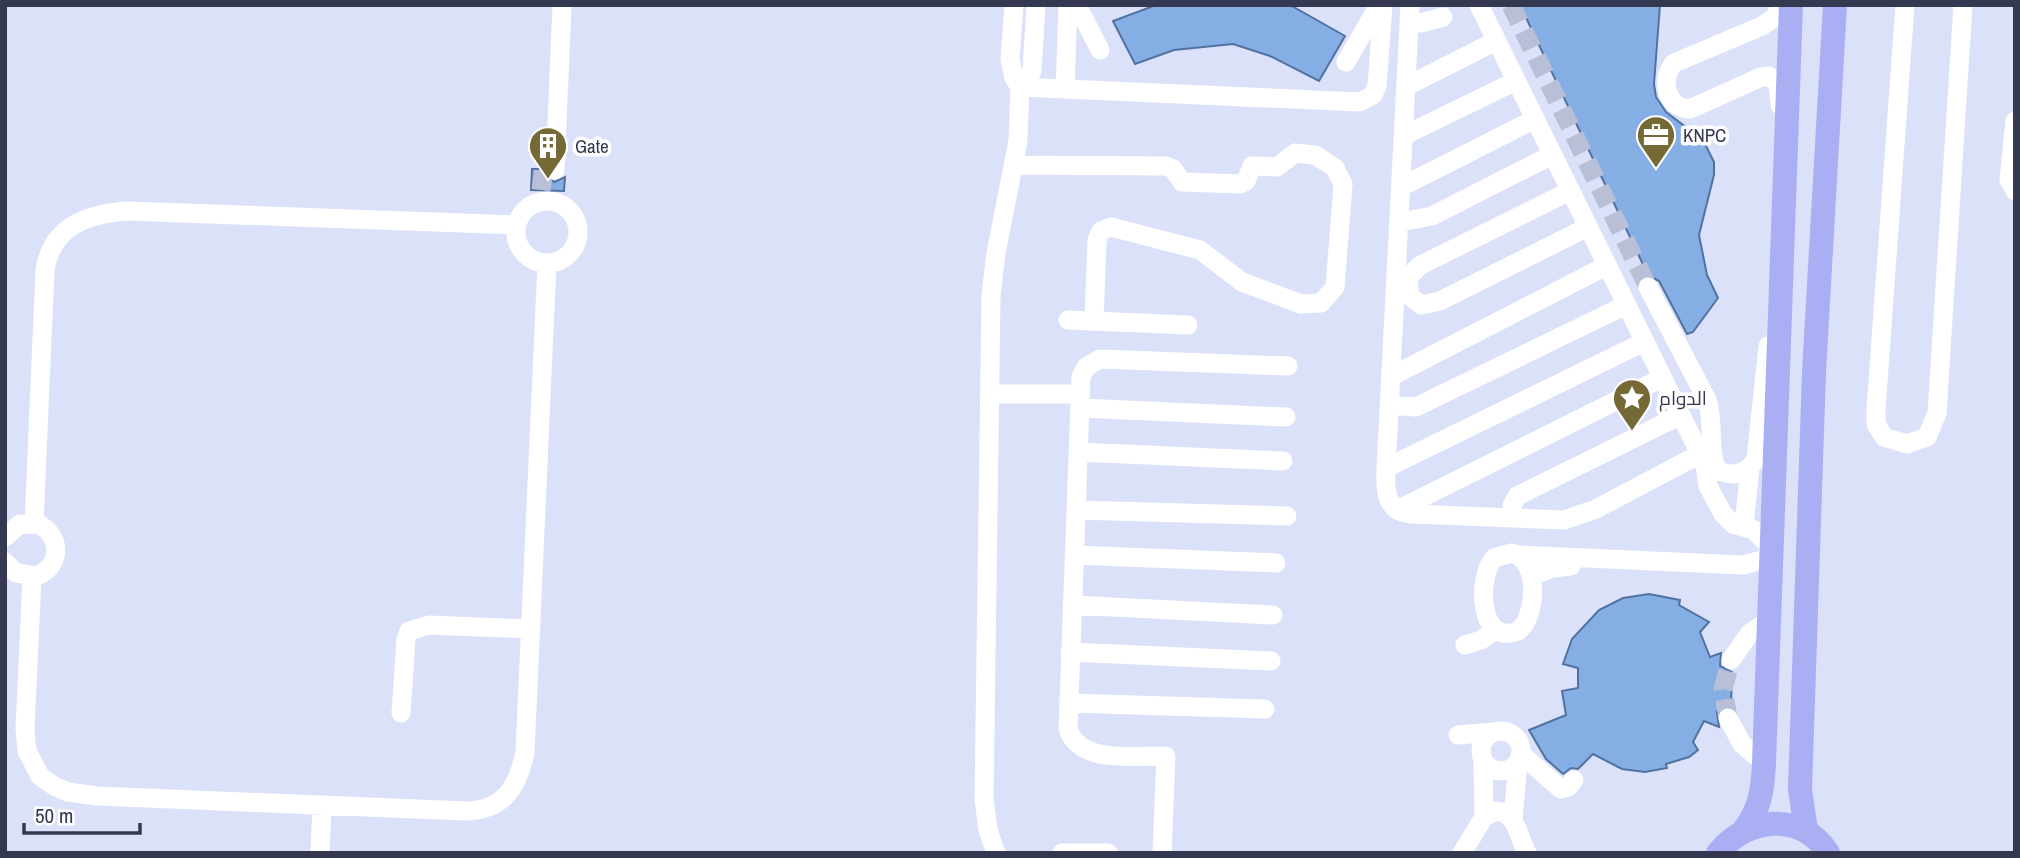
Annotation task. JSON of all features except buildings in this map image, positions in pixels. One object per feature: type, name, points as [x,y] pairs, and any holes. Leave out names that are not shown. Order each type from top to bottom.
[{"type":"main road","points":[[1718,853],[1744,830],[1754,817],[1762,790],[1765,762],[1791,5]]},
{"type":"main road","points":[[1806,831],[1800,789],[1814,372],[1835,5]]},
{"type":"main road","points":[[1783,233],[1795,208],[1810,208],[1814,372]]},
{"type":"main road","points":[[1744,830],[1775,822],[1806,831],[1828,853]]},
{"type":"street","points":[[551,5],[550,169],[562,5]]},
{"type":"street","points":[[1014,5],[1010,59],[1014,78],[1020,87]]},
{"type":"street","points":[[996,853],[988,830],[984,799],[993,274],[1015,165],[1020,87],[1031,71],[1036,5]]},
{"type":"street","points":[[1065,90],[1068,5]]},
{"type":"street","points":[[1077,5],[1100,50]]},
{"type":"street","points":[[1020,87],[1365,101],[1373,95],[1377,86],[1381,5]]},
{"type":"street","points":[[1346,62],[1381,5]]},
{"type":"street","points":[[1466,638],[1481,640],[1490,622],[1486,575],[1490,563],[1499,555],[1743,565],[1762,560],[1773,550],[1744,525],[1733,524],[1723,514],[1708,486],[1708,463],[1606,266],[1479,5]]},
{"type":"street","points":[[1782,5],[1774,18],[1762,26],[1674,63],[1666,73],[1666,86],[1673,102],[1682,109],[1690,109],[1761,77],[1769,76],[1778,84],[1786,157]]},
{"type":"street","points":[[1905,5],[1876,424],[1884,437],[1907,444],[1927,437],[1937,413],[1963,5]]},
{"type":"street","points":[[1410,13],[1421,23],[1443,17]]},
{"type":"street","points":[[1410,13],[1403,186],[1386,468],[1386,496],[1397,510],[1411,514],[1573,518],[1708,463],[1713,457],[1711,415],[1707,400],[1648,287]]},
{"type":"street","points":[[1407,86],[1496,41]]},
{"type":"street","points":[[1405,135],[1516,80]]},
{"type":"street","points":[[1403,186],[1535,119]]},
{"type":"street","points":[[2015,121],[2009,180],[2015,191]]},
{"type":"street","points":[[1015,165],[1166,166],[1173,169],[1182,182],[1240,184],[1248,178],[1251,166],[1280,166],[1291,155],[1299,153],[1325,159],[1340,176],[1344,192],[1336,279],[1331,294],[1321,303],[1301,304],[1242,282],[1226,272],[1212,256],[1200,250],[1111,228],[1101,231],[1097,240],[1094,321]]},
{"type":"street","points":[[1401,222],[1432,216],[1552,155]]},
{"type":"street","points":[[1570,191],[1419,266],[1408,278],[1410,296],[1421,305],[1440,301],[1588,227]]},
{"type":"street","points":[[548,197],[577,220],[577,243],[563,260],[547,263],[530,259],[517,241],[517,225],[526,209],[548,197]]},
{"type":"street","points":[[33,523],[45,270],[50,251],[72,225],[95,215],[127,211],[517,225]]},
{"type":"street","points":[[1744,525],[1750,468],[1758,453],[1770,318],[1783,233]]},
{"type":"street","points":[[32,577],[25,740],[30,760],[46,780],[61,789],[85,795],[466,811],[484,810],[501,802],[516,784],[525,752],[547,263]]},
{"type":"street","points":[[1392,376],[1606,266]]},
{"type":"street","points":[[1390,405],[1416,407],[1626,305]]},
{"type":"street","points":[[1068,320],[1188,325]]},
{"type":"street","points":[[1386,468],[1644,342]]},
{"type":"street","points":[[1162,853],[1166,756],[1086,751],[1071,736],[1070,652],[1083,372],[1090,363],[1100,359],[1288,366]]},
{"type":"street","points":[[1397,510],[1662,378]]},
{"type":"street","points":[[989,394],[1286,417]]},
{"type":"street","points":[[1513,518],[1512,506],[1517,496],[1681,415]]},
{"type":"street","points":[[1078,452],[1283,461]]},
{"type":"street","points":[[1708,463],[1738,474],[1750,468]]},
{"type":"street","points":[[1076,510],[1287,516]]},
{"type":"street","points":[[5,537],[20,524],[33,523],[51,533],[57,552],[48,570],[32,577],[16,573],[5,562]]},
{"type":"street","points":[[1074,555],[1276,563]]},
{"type":"street","points":[[1490,622],[1512,633],[1527,622],[1532,576],[1525,560],[1519,555]]},
{"type":"street","points":[[1532,576],[1563,566],[1742,575],[1759,579],[1772,592]]},
{"type":"street","points":[[1072,605],[1273,615]]},
{"type":"street","points":[[1731,660],[1750,633],[1770,620]]},
{"type":"street","points":[[401,713],[405,639],[409,631],[429,625],[531,629]]},
{"type":"street","points":[[1070,652],[1271,661]]},
{"type":"street","points":[[1069,703],[1265,709]]},
{"type":"street","points":[[1728,718],[1742,744],[1765,762]]},
{"type":"street","points":[[1493,732],[1484,740],[1501,761],[1513,819],[1527,853]]},
{"type":"street","points":[[1462,853],[1484,817],[1501,761],[1519,742],[1511,733],[1493,732],[1457,741],[1470,749],[1501,761],[1561,789],[1568,787],[1574,780]]},
{"type":"street","points":[[320,853],[321,805]]},
{"type":"street","points":[[1484,817],[1503,811],[1513,819]]},
{"type":"street","points":[[1062,853],[1108,853]]},
{"type":"tunnel","points":[[1511,5],[1648,287]]},
{"type":"tunnel","points":[[541,190],[544,169]]},
{"type":"tunnel","points":[[1728,718],[1723,689],[1731,660]]},
{"type":"place","name":"KNPC","points":[[1656,169]]},
{"type":"place","name":"Gate","points":[[548,180]]},
{"type":"place","name":"الدوام","points":[[1632,432]]}]
